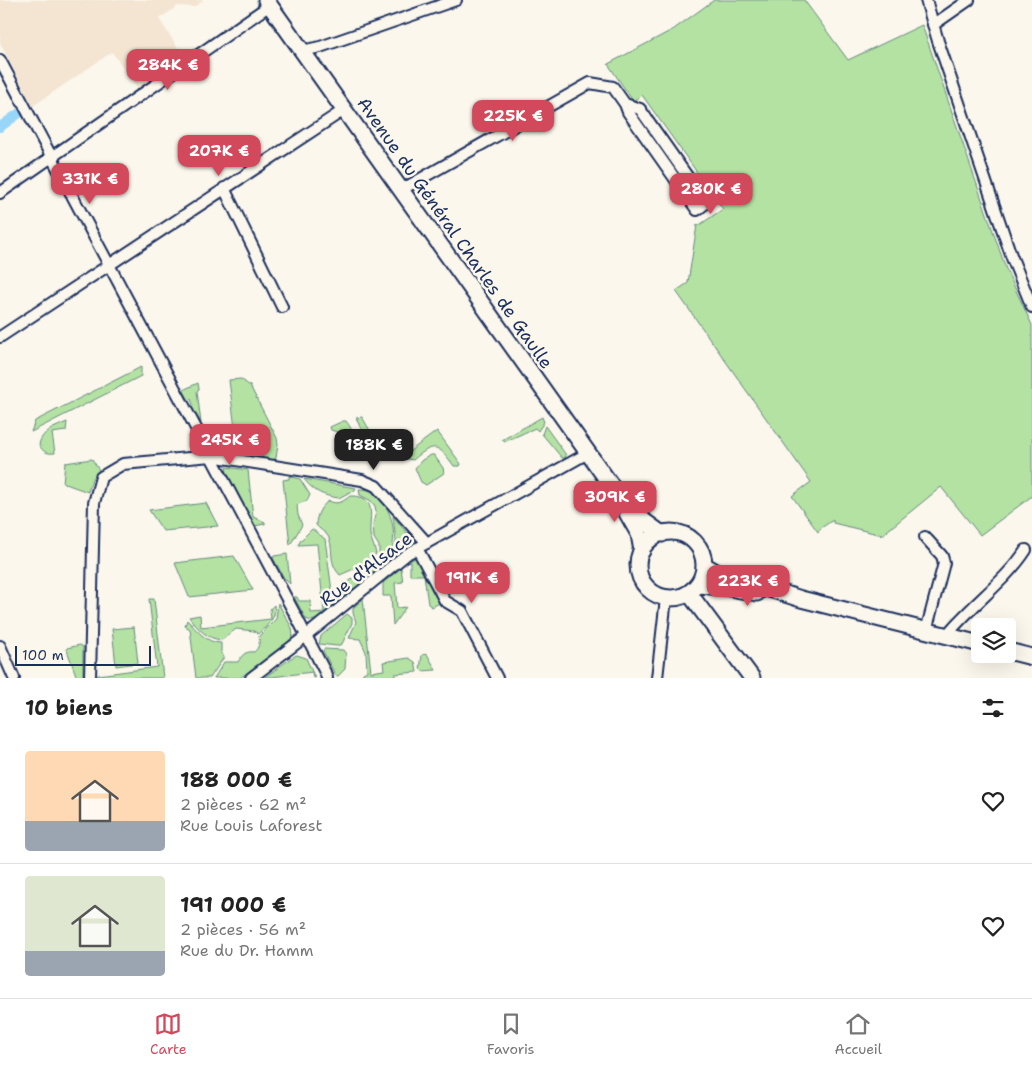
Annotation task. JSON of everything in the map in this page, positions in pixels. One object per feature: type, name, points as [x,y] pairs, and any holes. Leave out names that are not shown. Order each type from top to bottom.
[{"type":"main road","name":"Avenue du Général Charles de Gaulle","points":[[268,3],[613,488],[644,521],[662,534]]},
{"type":"main road","name":"Avenue du Général Charles de Gaulle","points":[[613,488],[621,505],[640,534],[642,551]]},
{"type":"main road","points":[[693,589],[703,572],[704,565],[701,553],[690,538],[676,533],[662,534],[647,544],[642,551],[638,565],[641,580],[652,592],[666,598],[680,597],[693,589],[724,587],[801,599]]},
{"type":"main road","points":[[704,565],[716,572],[801,599],[971,642]]},
{"type":"main road","points":[[693,589],[752,678]]},
{"type":"main road","points":[[1016,653],[1032,658]]},
{"type":"street","points":[[302,51],[320,47],[456,0]]},
{"type":"street","points":[[926,0],[1012,258],[1031,301]]},
{"type":"street","points":[[933,25],[969,0]]},
{"type":"street","points":[[0,193],[268,3]]},
{"type":"street","points":[[0,60],[327,678]]},
{"type":"street","points":[[401,190],[590,83],[613,87],[625,104],[628,112],[697,210],[706,203],[640,110],[625,104]]},
{"type":"street","points":[[0,336],[344,110]]},
{"type":"street","points":[[224,188],[282,307]]},
{"type":"street","name":"Rue d'Alsace","points":[[250,678],[306,636],[407,554],[588,453]]},
{"type":"street","points":[[90,678],[94,503],[102,477],[123,464],[211,456],[362,480],[376,486],[427,543]]},
{"type":"street","points":[[925,536],[942,556],[944,563],[926,631]]},
{"type":"street","points":[[417,548],[445,601],[462,611],[497,678]]},
{"type":"street","points":[[946,636],[956,622],[1017,563],[1026,550]]},
{"type":"street","points":[[657,678],[666,598]]},
{"type":"street","points":[[0,646],[14,678]]},
{"type":"shaded area","points":[[0,0],[204,0],[194,7],[178,6],[159,19],[184,57],[138,89],[112,52],[33,106],[0,43]]},
{"type":"green space","points":[[714,0],[804,0],[848,60],[922,25],[1006,269],[1032,325],[1032,496],[980,535],[941,487],[882,535],[833,523],[833,520],[818,532],[792,496],[811,482],[676,291],[688,283],[697,225],[723,209],[642,95],[633,101],[608,64],[674,29]]},
{"type":"green space","points":[[141,367],[141,376],[31,432],[35,421]]},
{"type":"green space","points":[[241,379],[250,386],[277,438],[276,458],[271,461],[238,453],[229,380]]},
{"type":"green space","points":[[198,383],[199,389],[197,391],[201,423],[191,406],[193,405],[191,399],[189,400],[183,390]]},
{"type":"green space","points":[[362,417],[375,439],[410,451],[437,431],[461,464],[460,466],[454,466],[444,453],[435,448],[426,450],[413,460],[367,442],[356,418]]},
{"type":"green space","points":[[542,417],[544,422],[538,431],[535,428],[504,442],[502,440]]},
{"type":"green space","points":[[346,421],[352,431],[352,435],[349,436],[331,430],[330,427]]},
{"type":"green space","points":[[67,422],[66,431],[52,433],[55,453],[44,451],[39,445],[43,436],[50,430]]},
{"type":"green space","points":[[545,426],[566,455],[565,458],[562,458],[542,434]]},
{"type":"green space","points":[[434,455],[443,468],[444,473],[426,485],[421,482],[415,468],[422,460]]},
{"type":"green space","points":[[92,459],[99,470],[92,479],[88,492],[63,483],[65,463]]},
{"type":"green space","points":[[226,467],[248,470],[253,517],[265,522],[265,524],[254,526],[227,473]]},
{"type":"green space","points":[[289,476],[300,479],[310,495],[307,501],[297,506],[302,525],[290,545],[283,480],[289,479]]},
{"type":"green space","points":[[304,479],[356,488],[354,491],[339,498],[333,497],[315,490]]},
{"type":"green space","points":[[359,489],[370,490],[379,496],[390,514],[394,536],[393,546],[390,556],[384,563],[379,557],[379,546],[374,538],[375,506],[371,501],[360,495]]},
{"type":"green space","points":[[350,496],[365,499],[368,503],[371,514],[370,534],[376,554],[364,564],[340,575],[332,560],[328,536],[316,525],[316,522],[320,511],[326,503],[329,501],[340,502]]},
{"type":"green space","points":[[206,503],[218,526],[163,531],[149,510]]},
{"type":"green space","points":[[393,516],[413,540],[393,553],[396,541]]},
{"type":"green space","points":[[312,529],[325,539],[334,606],[318,619],[311,621],[306,619],[294,597],[297,597],[299,601],[310,601],[311,613],[324,612],[317,544],[298,545]]},
{"type":"green space","points":[[426,551],[449,598],[432,607],[428,604],[424,575],[410,575],[410,561]]},
{"type":"green space","points":[[287,554],[290,584],[284,578],[273,558],[274,556]]},
{"type":"green space","points":[[234,556],[253,590],[189,597],[175,563]]},
{"type":"green space","points":[[376,560],[382,565],[337,605],[336,592]]},
{"type":"green space","points":[[401,568],[403,582],[395,583],[397,608],[406,607],[393,625],[391,596],[383,596],[383,583]]},
{"type":"green space","points":[[149,599],[154,599],[163,678],[98,678],[98,675],[157,667]]},
{"type":"green space","points":[[363,599],[371,672],[384,670],[383,662],[409,658],[415,662],[417,672],[395,674],[395,678],[362,678],[363,673],[367,671],[366,652],[360,639],[349,638],[356,622],[353,608]]},
{"type":"green space","points":[[278,603],[292,628],[293,636],[288,642],[240,678],[214,678],[224,662],[238,662],[244,654],[256,650],[259,645],[259,636],[276,619]]},
{"type":"green space","points":[[274,605],[273,618],[258,634],[254,631],[236,629],[222,640],[212,638],[203,633],[189,617],[200,615],[201,627],[271,619],[270,609]]},
{"type":"green space","points":[[347,614],[352,618],[352,623],[342,644],[337,646],[319,644],[321,636]]},
{"type":"green space","points":[[187,620],[206,638],[221,643],[221,653],[224,657],[210,678],[196,678],[190,629],[185,626]]},
{"type":"green space","points":[[134,627],[138,663],[116,666],[112,629]]},
{"type":"green space","points":[[80,645],[83,647],[83,678],[77,678],[67,648]]},
{"type":"green space","points":[[324,649],[343,650],[346,654],[345,669],[338,676],[336,676],[323,651]]},
{"type":"green space","points":[[427,654],[436,670],[422,671],[420,669],[422,655]]},
{"type":"green space","points":[[297,655],[306,658],[315,678],[313,678],[312,672],[264,678],[291,658]]},
{"type":"waterway","points":[[0,127],[18,114]]}]
